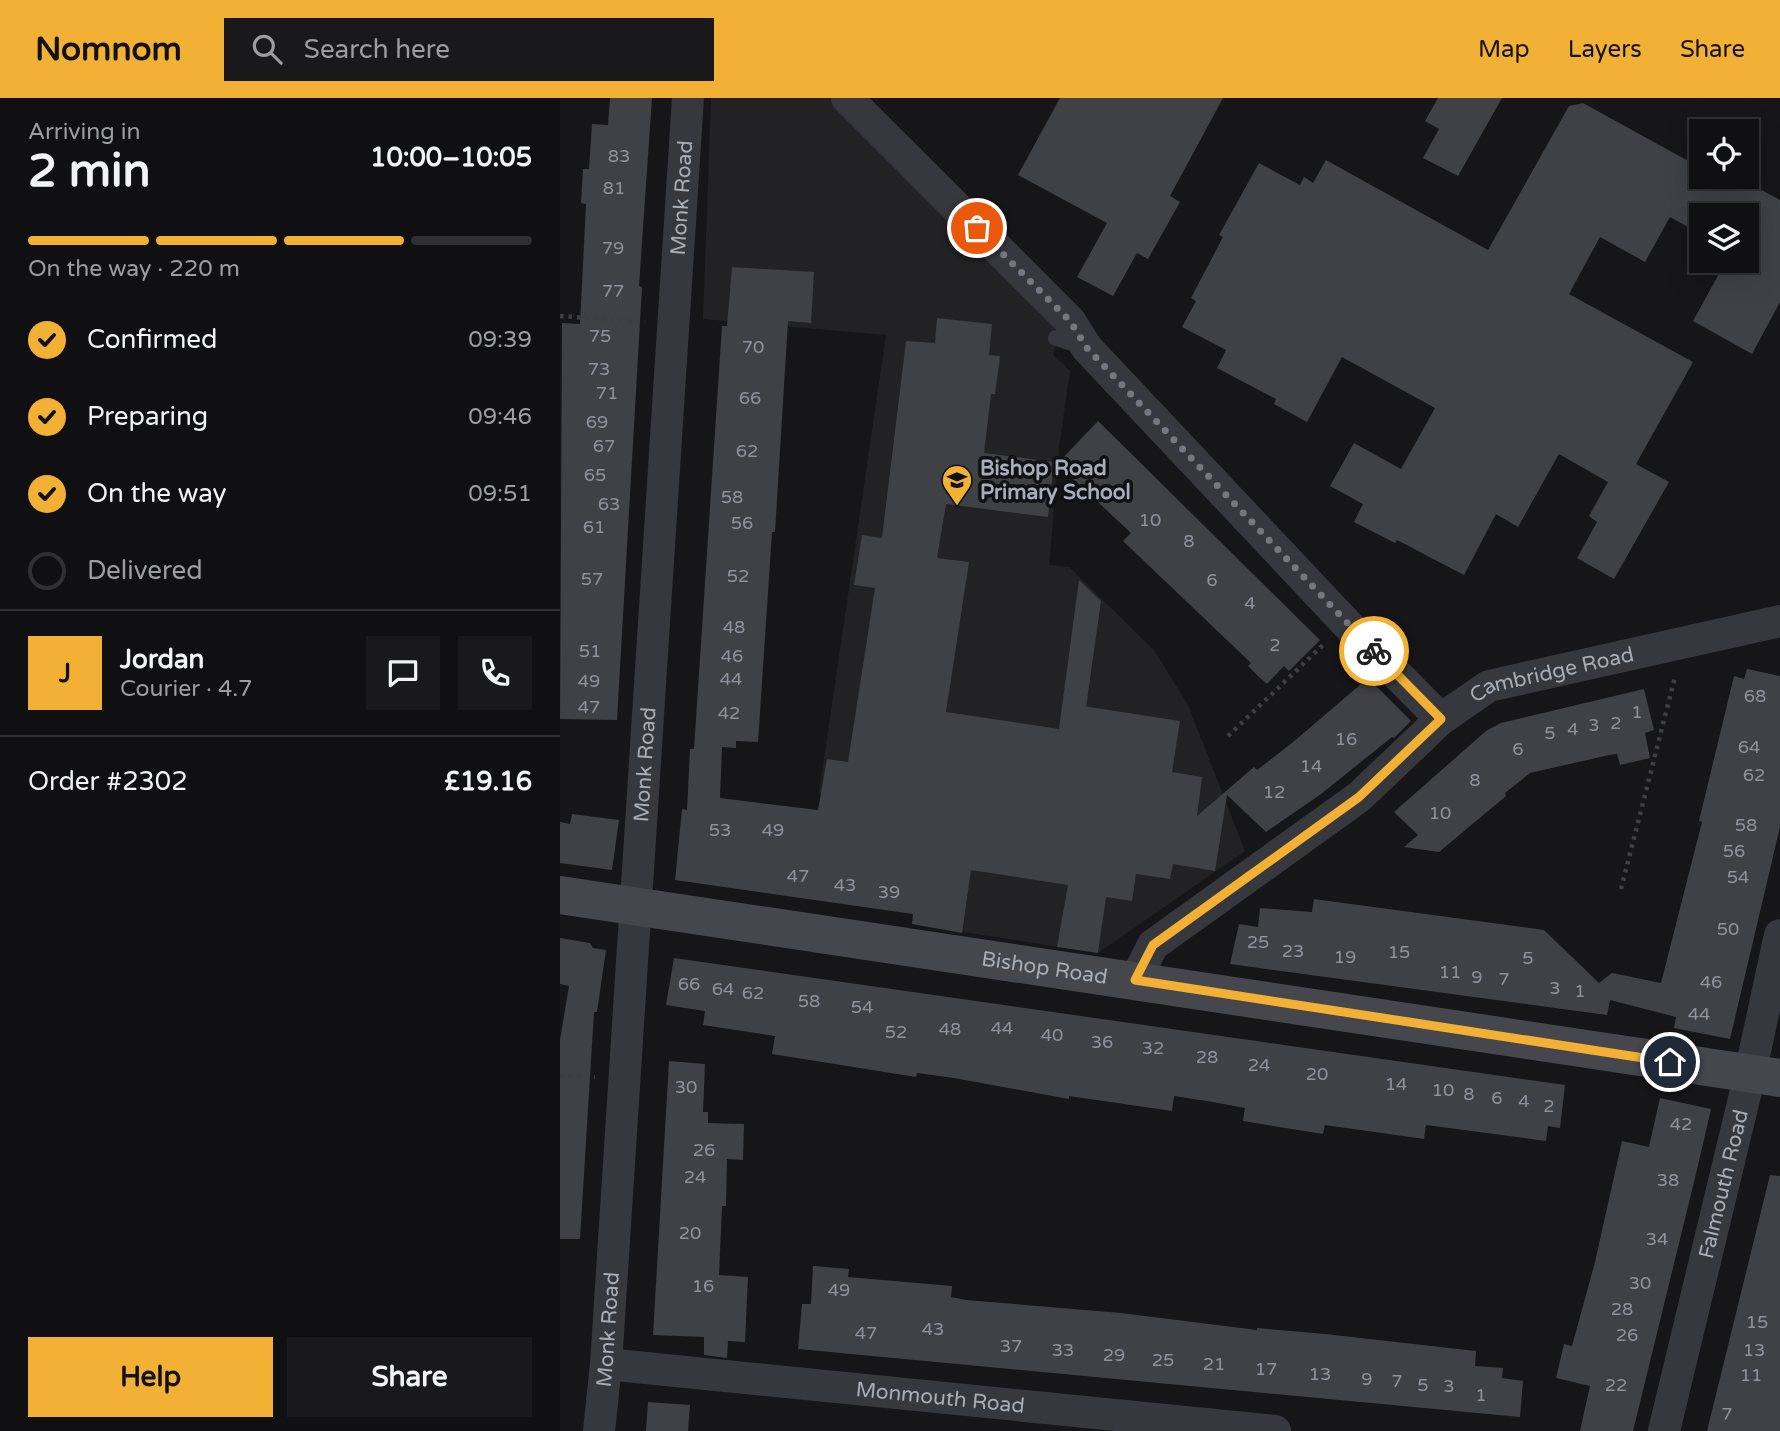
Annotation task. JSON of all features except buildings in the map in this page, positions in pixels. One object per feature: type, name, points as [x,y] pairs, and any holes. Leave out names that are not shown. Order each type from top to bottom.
[{"type":"street","name":"Monk Road","points":[[599,1431],[606,1364],[688,98]]},
{"type":"street","points":[[847,98],[1070,321],[1087,348],[1346,623],[1441,719]]},
{"type":"street","name":"Cambridge Road","points":[[1135,980],[1153,945],[1359,797],[1441,719],[1489,686],[1780,621]]},
{"type":"street","name":"Bishop Road","points":[[560,894],[1765,1076]]},
{"type":"street","name":"Falmouth Road","points":[[1664,1431],[1765,1076],[1780,935]]},
{"type":"street","name":"Monmouth Road","points":[[606,1364],[1275,1431]]},
{"type":"lane","points":[[1056,338],[1087,348]]},
{"type":"path","points":[[560,316],[673,324]]},
{"type":"path","points":[[1228,736],[1346,623]]},
{"type":"path","points":[[1621,889],[1684,642]]},
{"type":"shaded area","name":"Bishop Road Primary School","points":[[711,98],[832,98],[1062,322],[1053,355],[1070,371],[1059,448],[1049,565],[1069,567],[1154,650],[1188,705],[1245,851],[1098,953],[912,924],[915,904],[914,808],[819,793],[886,335],[703,319]]},
{"type":"way so far","points":[[977,228],[1070,321],[1087,348],[1374,651]]},
{"type":"place","name":"Bishop Road Primary School","points":[[957,507]]},
{"type":"route","points":[[1374,651],[1441,719],[1359,797],[1153,945],[1135,980],[1670,1062]]}]
